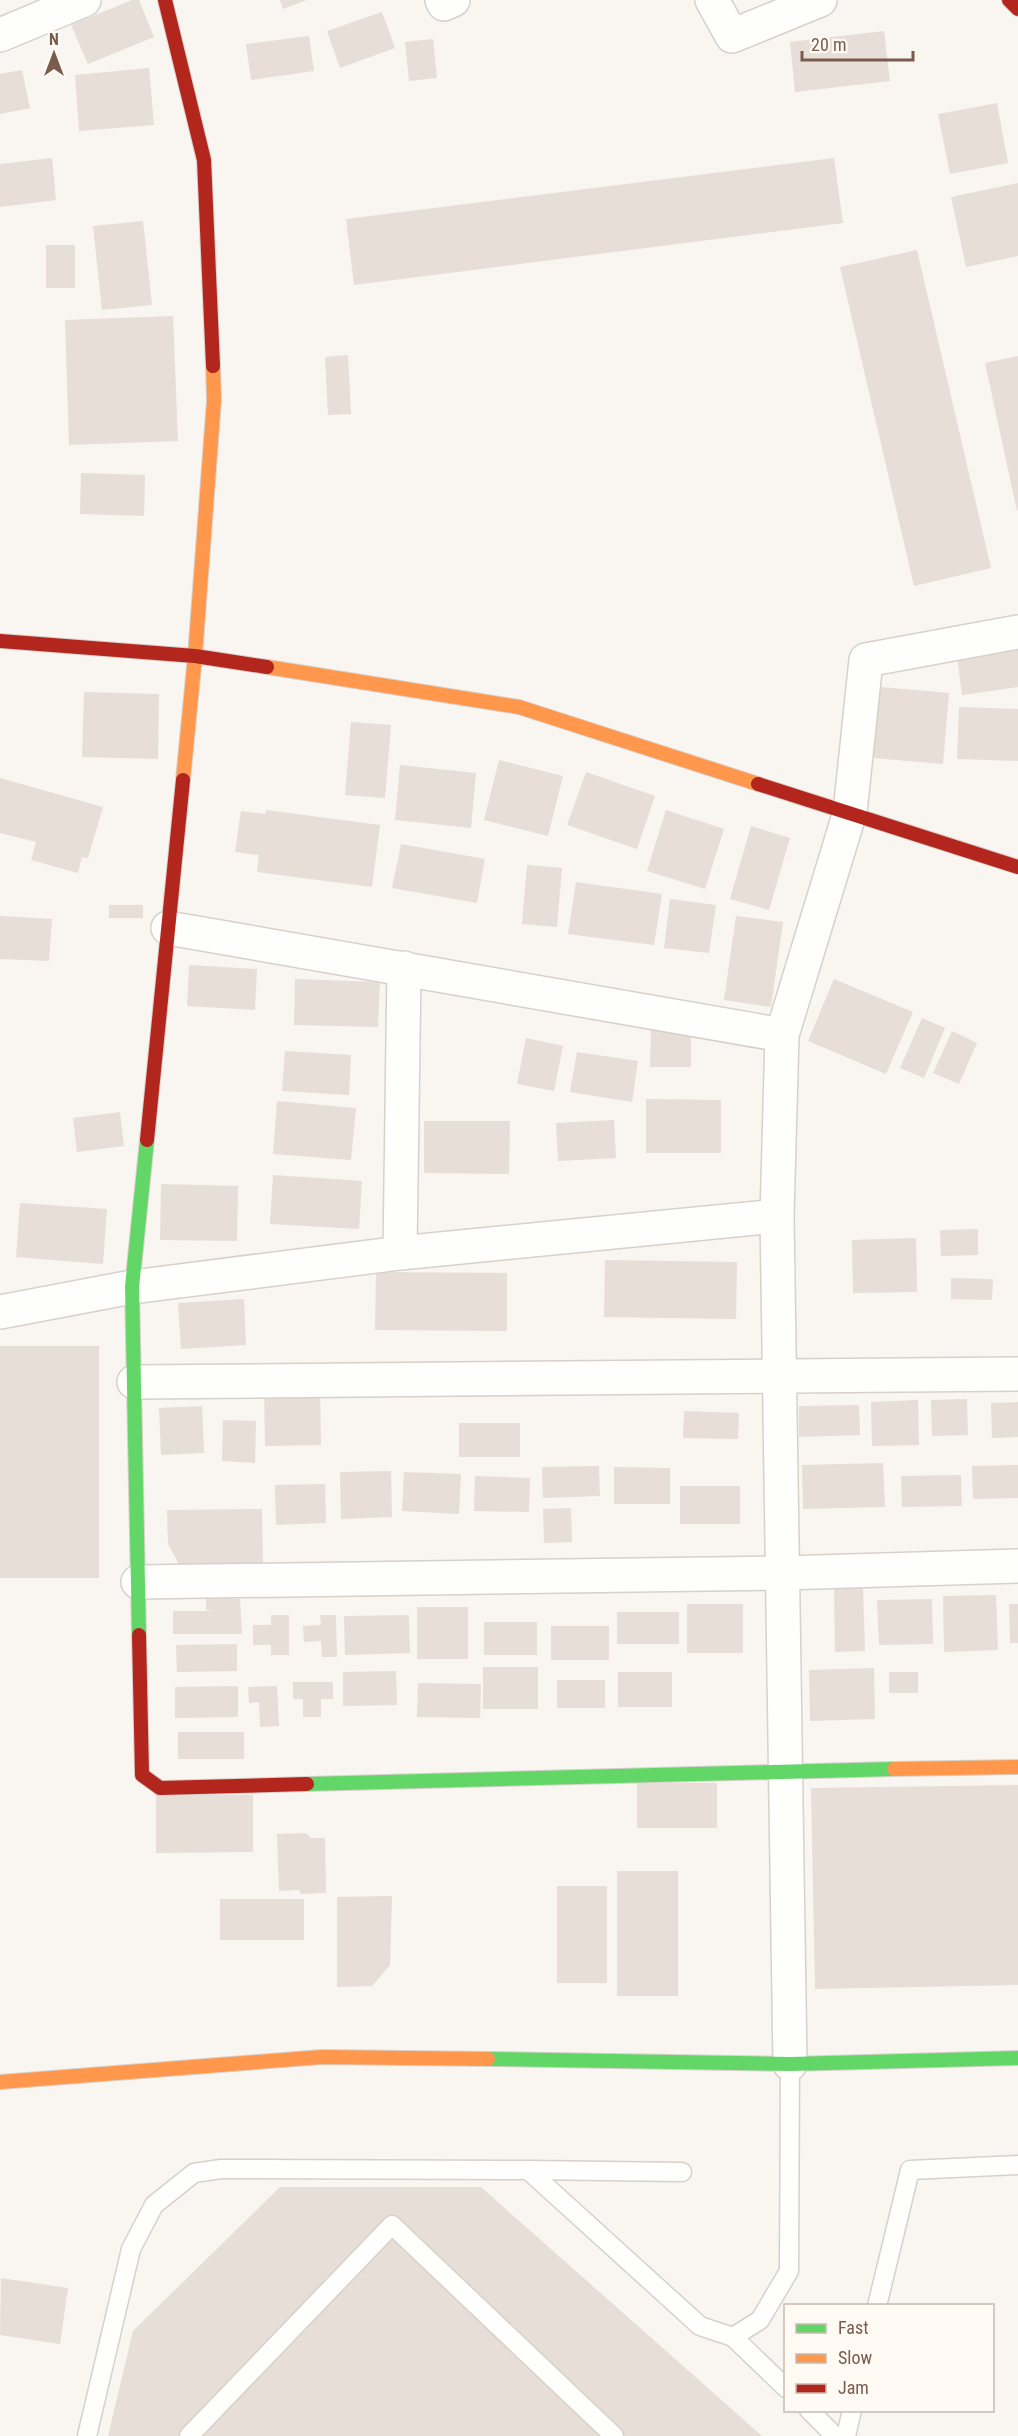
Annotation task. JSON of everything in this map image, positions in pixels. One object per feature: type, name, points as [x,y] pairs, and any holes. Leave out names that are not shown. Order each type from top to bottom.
[{"type":"main road","points":[[165,0],[204,160],[214,400],[195,657],[132,1287],[142,1775],[160,1788],[787,1770],[1018,1767]]},
{"type":"main road","points":[[1009,0],[1018,9]]},
{"type":"main road","points":[[0,641],[195,657],[519,707],[1018,867]]},
{"type":"main road","points":[[0,2082],[322,2057],[790,2064],[1018,2058]]},
{"type":"street","points":[[0,35],[84,0]]},
{"type":"street","points":[[442,0],[444,4],[453,0]]},
{"type":"street","points":[[712,0],[732,36],[820,0]]},
{"type":"street","points":[[790,2064],[777,1216],[782,1035],[850,812],[866,660],[1018,632]]},
{"type":"street","points":[[168,928],[782,1035]]},
{"type":"street","points":[[400,1253],[404,968]]},
{"type":"street","points":[[0,1312],[132,1287],[400,1253],[777,1216]]},
{"type":"street","points":[[134,1382],[1018,1374]]},
{"type":"street","points":[[138,1582],[782,1573],[1018,1566]]},
{"type":"lane","points":[[733,2337],[760,2320],[789,2271],[790,2064]]},
{"type":"lane","points":[[877,2304],[910,2170],[1018,2165]]},
{"type":"lane","points":[[87,2436],[131,2249],[154,2205],[194,2173],[221,2169],[682,2172]]},
{"type":"lane","points":[[528,2170],[700,2326],[733,2337],[784,2386]]},
{"type":"lane","points":[[189,2436],[392,2225],[614,2436]]},
{"type":"lane","points":[[811,2412],[835,2436]]},
{"type":"lane","points":[[846,2436],[852,2412]]},
{"type":"building","points":[[132,0],[139,0],[154,37],[88,64],[71,25]]},
{"type":"building","points":[[280,0],[307,0],[283,9]]},
{"type":"building","points":[[382,12],[395,48],[340,68],[327,31]]},
{"type":"building","points":[[884,31],[890,81],[795,92],[790,42]]},
{"type":"building","points":[[309,36],[314,71],[251,80],[246,44]]},
{"type":"building","points":[[433,39],[437,78],[409,81],[405,42]]},
{"type":"building","points":[[149,68],[154,125],[79,131],[75,75]]},
{"type":"building","points":[[22,70],[30,108],[0,114],[0,74]]},
{"type":"building","points":[[997,103],[1008,163],[950,174],[938,114]]},
{"type":"building","points":[[52,158],[56,200],[0,207],[0,164]]},
{"type":"building","points":[[834,158],[843,223],[354,285],[346,219]]},
{"type":"building","points":[[1018,183],[1018,256],[966,267],[951,197]]},
{"type":"building","points":[[143,221],[152,305],[102,310],[93,226]]},
{"type":"building","points":[[46,245],[75,245],[75,288],[46,288]]},
{"type":"building","points":[[917,250],[991,568],[914,586],[840,267]]},
{"type":"building","points":[[173,316],[178,441],[69,445],[65,320]]},
{"type":"building","points":[[348,355],[351,414],[328,415],[325,357]]},
{"type":"building","points":[[1018,356],[1018,510],[1017,511],[985,363]]},
{"type":"building","points":[[81,473],[145,475],[144,516],[80,514]]},
{"type":"building","points":[[1018,648],[1018,687],[962,695],[957,657]]},
{"type":"building","points":[[880,687],[949,693],[943,764],[873,758]]},
{"type":"building","points":[[84,692],[159,694],[158,759],[82,757]]},
{"type":"building","points":[[959,707],[1018,709],[1018,761],[957,759]]},
{"type":"building","points":[[351,722],[391,725],[385,798],[345,795]]},
{"type":"building","points":[[499,760],[563,776],[548,836],[484,820]]},
{"type":"building","points":[[400,765],[476,773],[471,828],[395,820]]},
{"type":"building","points":[[586,772],[655,796],[637,849],[567,825]]},
{"type":"building","points":[[0,778],[103,807],[88,858],[82,857],[78,873],[31,860],[36,842],[0,833]]},
{"type":"building","points":[[266,810],[380,825],[372,887],[257,872],[259,855],[235,852],[241,811],[265,814]]},
{"type":"building","points":[[666,810],[724,829],[705,889],[647,871]]},
{"type":"building","points":[[751,826],[790,838],[769,910],[730,899]]},
{"type":"building","points":[[401,844],[485,859],[477,903],[392,888]]},
{"type":"building","points":[[527,865],[562,868],[557,927],[522,924]]},
{"type":"building","points":[[576,882],[662,894],[654,945],[568,934]]},
{"type":"building","points":[[670,899],[716,905],[709,953],[664,948]]},
{"type":"building","points":[[109,905],[143,905],[143,918],[109,918]]},
{"type":"building","points":[[0,916],[52,919],[49,961],[0,959]]},
{"type":"building","points":[[736,916],[783,922],[771,1007],[724,1000]]},
{"type":"building","points":[[189,965],[257,969],[255,1010],[187,1006]]},
{"type":"building","points":[[295,979],[380,982],[378,1027],[294,1025]]},
{"type":"building","points":[[834,979],[913,1012],[886,1074],[808,1041]]},
{"type":"building","points":[[922,1018],[945,1028],[924,1078],[900,1068]]},
{"type":"building","points":[[651,1030],[691,1030],[691,1067],[650,1067]]},
{"type":"building","points":[[952,1031],[977,1043],[959,1084],[933,1073]]},
{"type":"building","points":[[526,1038],[563,1046],[554,1091],[517,1084]]},
{"type":"building","points":[[285,1051],[351,1055],[349,1095],[282,1091]]},
{"type":"building","points":[[577,1052],[638,1061],[632,1102],[570,1092]]},
{"type":"building","points":[[646,1099],[721,1100],[721,1153],[646,1153]]},
{"type":"building","points":[[277,1101],[356,1108],[351,1160],[273,1154]]},
{"type":"building","points":[[120,1112],[124,1146],[77,1152],[73,1118]]},
{"type":"building","points":[[614,1120],[616,1158],[558,1161],[556,1123]]},
{"type":"building","points":[[424,1121],[510,1121],[509,1174],[424,1173]]},
{"type":"building","points":[[273,1175],[362,1181],[359,1229],[270,1224]]},
{"type":"building","points":[[161,1184],[238,1186],[237,1241],[160,1240]]},
{"type":"building","points":[[20,1203],[107,1209],[103,1264],[16,1257]]},
{"type":"building","points":[[978,1229],[978,1255],[941,1256],[940,1230]]},
{"type":"building","points":[[916,1238],[917,1292],[853,1293],[852,1240]]},
{"type":"building","points":[[605,1260],[737,1262],[736,1319],[604,1317]]},
{"type":"building","points":[[376,1272],[507,1273],[507,1331],[375,1330]]},
{"type":"building","points":[[951,1278],[993,1279],[992,1300],[951,1299]]},
{"type":"building","points":[[244,1299],[246,1345],[181,1349],[178,1303]]},
{"type":"building","points":[[0,1346],[99,1346],[99,1578],[0,1578]]},
{"type":"building","points":[[264,1390],[320,1390],[321,1445],[265,1446]]},
{"type":"building","points":[[967,1399],[968,1435],[932,1436],[931,1400]]},
{"type":"building","points":[[918,1400],[919,1445],[872,1446],[871,1402]]},
{"type":"building","points":[[1018,1402],[1018,1437],[992,1438],[991,1403]]},
{"type":"building","points":[[859,1405],[860,1435],[799,1437],[799,1406]]},
{"type":"building","points":[[202,1406],[204,1453],[161,1455],[159,1408]]},
{"type":"building","points":[[684,1411],[739,1413],[738,1439],[683,1438]]},
{"type":"building","points":[[223,1420],[256,1421],[255,1463],[222,1461]]},
{"type":"building","points":[[459,1423],[520,1423],[520,1457],[459,1457]]},
{"type":"building","points":[[883,1463],[885,1507],[803,1509],[802,1465]]},
{"type":"building","points":[[1018,1465],[1018,1498],[973,1499],[972,1466]]},
{"type":"building","points":[[599,1466],[600,1496],[543,1498],[542,1467]]},
{"type":"building","points":[[614,1467],[670,1468],[670,1504],[614,1504]]},
{"type":"building","points":[[391,1471],[392,1517],[341,1519],[340,1472]]},
{"type":"building","points":[[404,1472],[461,1474],[459,1514],[402,1511]]},
{"type":"building","points":[[961,1475],[962,1506],[902,1507],[901,1476]]},
{"type":"building","points":[[475,1476],[530,1478],[529,1512],[474,1511]]},
{"type":"building","points":[[325,1484],[326,1523],[276,1525],[275,1485]]},
{"type":"building","points":[[680,1486],[740,1486],[740,1524],[680,1524]]},
{"type":"building","points":[[571,1508],[572,1542],[544,1543],[543,1509]]},
{"type":"building","points":[[262,1509],[263,1568],[182,1570],[168,1544],[167,1510]]},
{"type":"building","points":[[863,1586],[865,1651],[835,1652],[834,1588]]},
{"type":"building","points":[[996,1595],[998,1650],[944,1652],[943,1596]]},
{"type":"building","points":[[206,1598],[240,1599],[242,1634],[173,1634],[173,1611],[214,1611],[206,1610]]},
{"type":"building","points":[[932,1599],[933,1644],[879,1645],[877,1600]]},
{"type":"building","points":[[687,1604],[743,1604],[743,1653],[687,1653]]},
{"type":"building","points":[[1009,1604],[1018,1604],[1018,1643],[1010,1643]]},
{"type":"building","points":[[417,1607],[468,1607],[468,1659],[417,1659]]},
{"type":"building","points":[[617,1612],[679,1612],[679,1644],[617,1644]]},
{"type":"building","points":[[271,1615],[289,1615],[289,1655],[271,1655],[271,1645],[253,1645],[253,1625],[271,1625]]},
{"type":"building","points":[[320,1615],[336,1615],[337,1657],[322,1657],[321,1641],[304,1642],[303,1626],[321,1625]]},
{"type":"building","points":[[409,1615],[410,1653],[345,1655],[344,1616]]},
{"type":"building","points":[[484,1622],[537,1622],[537,1655],[484,1655]]},
{"type":"building","points":[[551,1626],[609,1626],[609,1660],[551,1660]]},
{"type":"building","points":[[237,1644],[237,1671],[177,1672],[176,1645]]},
{"type":"building","points":[[483,1667],[538,1667],[538,1709],[483,1709]]},
{"type":"building","points":[[874,1668],[875,1719],[810,1721],[809,1670]]},
{"type":"building","points":[[396,1671],[397,1705],[343,1706],[343,1672]]},
{"type":"building","points":[[618,1672],[672,1672],[672,1707],[618,1707]]},
{"type":"building","points":[[889,1672],[918,1672],[918,1693],[889,1693]]},
{"type":"building","points":[[557,1680],[605,1680],[605,1708],[557,1708]]},
{"type":"building","points":[[293,1682],[333,1682],[333,1699],[321,1699],[321,1717],[303,1717],[303,1699],[293,1699]]},
{"type":"building","points":[[418,1683],[481,1684],[480,1718],[417,1717]]},
{"type":"building","points":[[238,1686],[238,1717],[175,1718],[175,1687]]},
{"type":"building","points":[[277,1686],[279,1726],[260,1727],[259,1702],[249,1703],[248,1687]]},
{"type":"building","points":[[178,1732],[244,1732],[244,1759],[178,1759]]},
{"type":"building","points":[[637,1783],[717,1783],[717,1828],[637,1828]]},
{"type":"building","points":[[1018,1785],[1018,1985],[815,1989],[811,1788]]},
{"type":"building","points":[[156,1795],[253,1795],[253,1852],[156,1853]]},
{"type":"building","points":[[306,1833],[311,1838],[325,1838],[326,1893],[301,1894],[299,1890],[279,1891],[277,1834]]},
{"type":"building","points":[[617,1871],[678,1871],[678,1996],[617,1996]]},
{"type":"building","points":[[557,1886],[607,1886],[607,1983],[557,1983]]},
{"type":"building","points":[[392,1896],[390,1965],[372,1986],[337,1987],[337,1897]]},
{"type":"building","points":[[220,1899],[304,1899],[304,1940],[220,1940]]},
{"type":"building","points":[[280,2187],[481,2187],[762,2436],[108,2436],[133,2331]]},
{"type":"building","points":[[1,2278],[68,2288],[60,2344],[0,2335]]},
{"type":"traffic: fast","points":[[139,1635],[132,1287],[147,1140]]},
{"type":"traffic: fast","points":[[307,1784],[894,1769]]},
{"type":"traffic: fast","points":[[488,2059],[790,2064],[1018,2058]]},
{"type":"traffic: slow","points":[[183,780],[195,656],[214,400],[213,366]]},
{"type":"traffic: slow","points":[[267,667],[519,707],[758,784]]},
{"type":"traffic: slow","points":[[894,1769],[1018,1767]]},
{"type":"traffic: slow","points":[[0,2082],[322,2057],[488,2059]]},
{"type":"traffic: jam","points":[[165,0],[204,160],[213,366]]},
{"type":"traffic: jam","points":[[1009,0],[1018,9]]},
{"type":"traffic: jam","points":[[0,641],[195,656],[267,667]]},
{"type":"traffic: jam","points":[[147,1140],[183,780]]},
{"type":"traffic: jam","points":[[758,784],[1018,867]]},
{"type":"traffic: jam","points":[[139,1635],[142,1775],[160,1788],[307,1784]]}]
